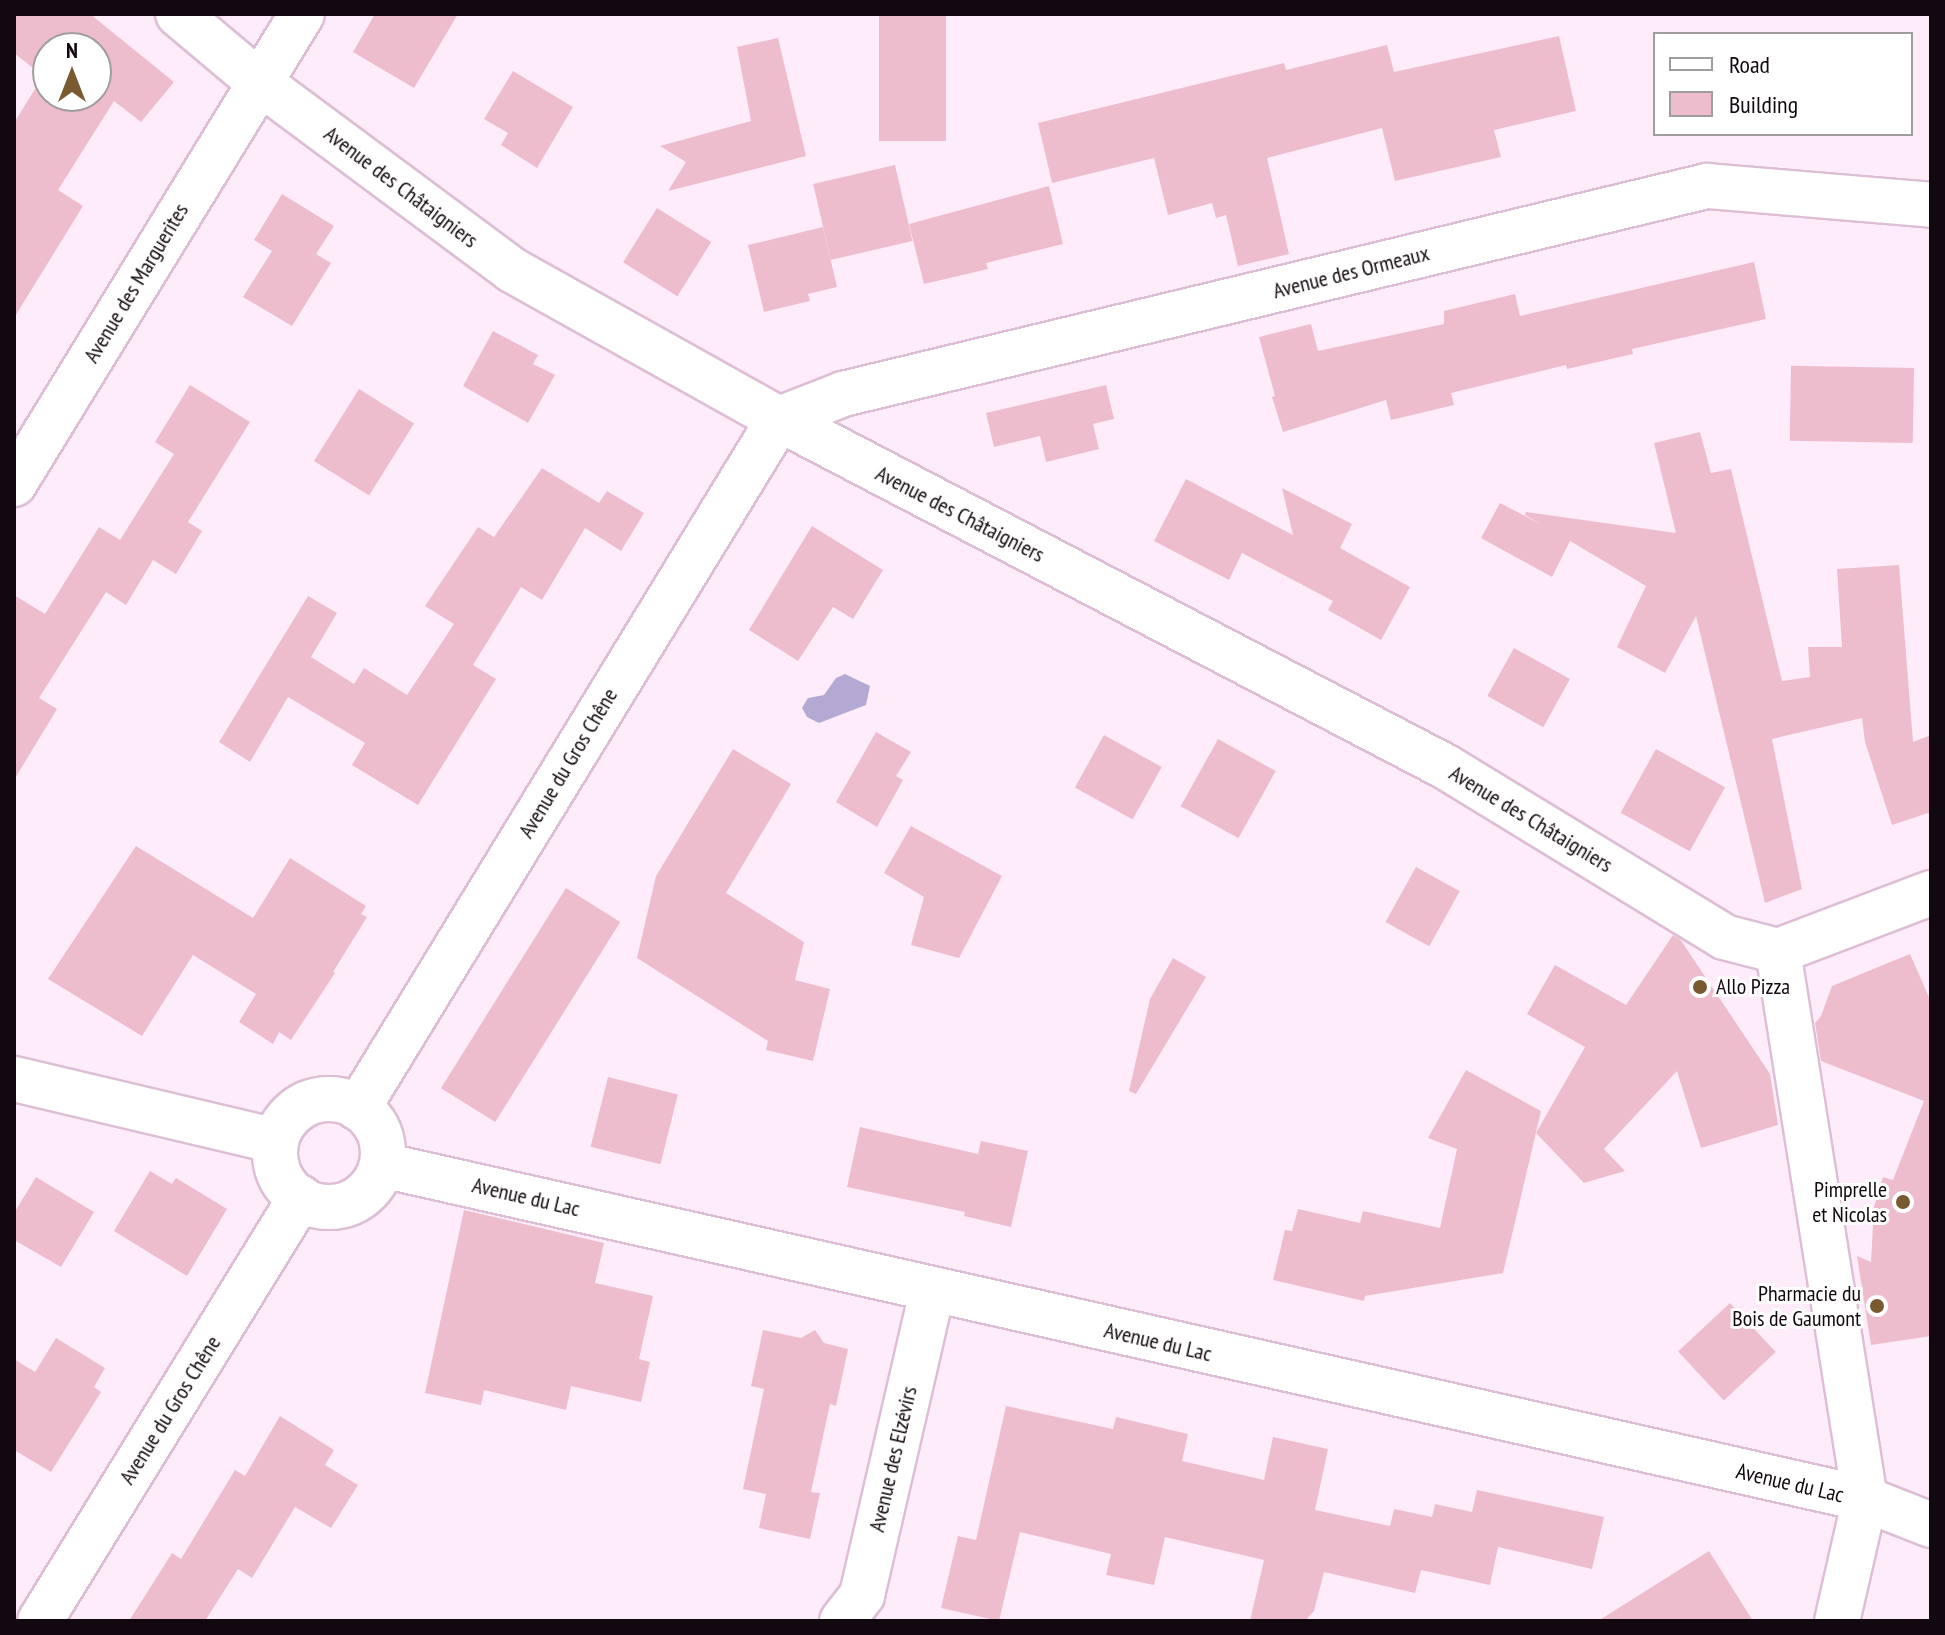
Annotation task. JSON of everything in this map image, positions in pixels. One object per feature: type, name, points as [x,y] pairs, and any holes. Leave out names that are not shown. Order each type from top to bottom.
[{"type":"street","name":"Avenue des Châtaigniers","points":[[178,14],[259,82],[512,270],[779,419],[1446,767],[1724,937],[1778,951]]},
{"type":"street","name":"Avenue des Marguerites","points":[[14,484],[302,14]]},
{"type":"street","name":"Avenue des Ormeaux","points":[[779,419],[843,394],[1707,186],[1931,205]]},
{"type":"street","name":"Avenue du Gros Chêne","points":[[358,1108],[779,419]]},
{"type":"street","points":[[1837,1621],[1865,1499],[1778,951],[1931,893]]},
{"type":"street","points":[[14,1079],[276,1141]]},
{"type":"street","points":[[325,1099],[358,1108],[379,1132],[382,1165],[365,1194],[350,1203],[333,1207],[300,1198],[279,1173],[275,1158],[276,1141],[283,1125],[308,1103],[325,1099]]},
{"type":"street","name":"Avenue du Lac","points":[[382,1165],[1865,1499],[1931,1525]]},
{"type":"street","name":"Avenue du Gros Chêne","points":[[40,1621],[300,1198]]},
{"type":"street","name":"Avenue des Elzévirs","points":[[842,1621],[862,1595],[932,1291]]},
{"type":"shaded area","points":[[845,674],[870,686],[866,705],[819,723],[807,717],[802,708],[808,698],[824,695],[836,678]]},
{"type":"building","points":[[14,14],[90,14],[174,82],[141,122],[114,101],[112,104],[112,32],[32,32],[32,67],[14,53]]},
{"type":"building","points":[[375,14],[458,14],[414,88],[353,52]]},
{"type":"building","points":[[879,14],[946,14],[946,141],[879,141]]},
{"type":"building","points":[[1559,36],[1576,111],[1494,130],[1501,157],[1395,181],[1382,128],[1267,158],[1289,254],[1238,266],[1226,215],[1216,218],[1212,203],[1168,215],[1154,158],[1052,183],[1038,123],[1284,63],[1286,70],[1387,45],[1394,72]]},
{"type":"building","points":[[778,38],[806,156],[668,191],[686,162],[660,146],[751,121],[737,47]]},
{"type":"building","points":[[513,71],[573,107],[537,168],[501,145],[508,133],[484,119]]},
{"type":"building","points":[[32,94],[32,112],[107,112],[58,190],[83,206],[14,318],[14,123]]},
{"type":"building","points":[[895,165],[913,241],[831,260],[813,184]]},
{"type":"building","points":[[1049,186],[1063,244],[986,263],[988,269],[924,284],[909,224]]},
{"type":"building","points":[[282,194],[334,226],[316,254],[331,263],[292,326],[243,297],[272,251],[254,240]]},
{"type":"building","points":[[657,208],[711,242],[677,296],[623,262]]},
{"type":"building","points":[[823,227],[837,287],[808,294],[810,301],[764,312],[748,245]]},
{"type":"building","points":[[1754,262],[1766,319],[1632,349],[1633,354],[1567,369],[1566,365],[1451,393],[1454,405],[1391,420],[1386,400],[1283,432],[1259,337],[1311,324],[1318,351],[1444,324],[1444,311],[1515,294],[1520,316]]},
{"type":"building","points":[[493,331],[538,355],[533,364],[555,375],[528,423],[463,386]]},
{"type":"building","points":[[1791,366],[1914,368],[1913,443],[1790,441]]},
{"type":"building","points":[[190,385],[250,422],[188,522],[202,531],[176,574],[153,560],[126,605],[106,592],[39,698],[57,709],[14,780],[14,595],[45,614],[99,527],[120,540],[174,454],[155,442]]},
{"type":"building","points":[[1106,385],[1114,419],[1093,424],[1099,449],[1046,462],[1040,436],[994,447],[986,413]]},
{"type":"building","points":[[359,389],[414,423],[369,496],[314,461]]},
{"type":"building","points":[[1700,432],[1711,473],[1731,469],[1782,681],[1810,677],[1808,647],[1842,647],[1837,569],[1899,565],[1913,742],[1931,735],[1931,812],[1892,825],[1865,742],[1862,718],[1772,739],[1802,889],[1765,903],[1696,616],[1665,673],[1617,647],[1646,586],[1570,541],[1552,577],[1481,538],[1500,503],[1542,525],[1525,515],[1526,512],[1676,533],[1654,443]]},
{"type":"building","points":[[542,468],[599,503],[607,491],[644,513],[621,551],[585,528],[542,600],[521,587],[473,665],[496,679],[418,805],[352,765],[365,743],[288,697],[250,762],[219,742],[308,596],[337,613],[311,657],[354,684],[364,668],[407,695],[454,624],[425,606],[478,527],[494,537]]},
{"type":"building","points":[[1186,479],[1293,535],[1282,488],[1352,524],[1340,548],[1410,587],[1381,640],[1328,610],[1333,601],[1242,553],[1229,580],[1154,541]]},
{"type":"building","points":[[812,526],[883,570],[853,619],[833,607],[798,661],[749,630]]},
{"type":"building","points":[[1514,648],[1570,679],[1543,727],[1487,696]]},
{"type":"building","points":[[876,732],[911,752],[896,776],[903,780],[877,827],[836,802]]},
{"type":"building","points":[[1104,735],[1162,767],[1133,819],[1075,787]]},
{"type":"building","points":[[1218,739],[1276,771],[1238,838],[1181,806]]},
{"type":"building","points":[[733,749],[791,784],[726,893],[804,942],[795,980],[830,989],[813,1061],[766,1050],[768,1041],[637,958],[656,876]]},
{"type":"building","points":[[1656,749],[1725,787],[1690,851],[1621,813]]},
{"type":"building","points":[[911,826],[1002,876],[959,958],[911,945],[924,897],[884,873]]},
{"type":"building","points":[[136,846],[253,918],[290,858],[366,906],[361,914],[367,917],[291,1040],[279,1032],[273,1044],[239,1022],[256,994],[193,955],[142,1036],[48,979]]},
{"type":"building","points":[[1416,867],[1460,891],[1429,946],[1385,922]]},
{"type":"building","points":[[566,888],[620,922],[495,1122],[441,1088]]},
{"type":"building","points":[[1673,935],[1680,939],[1770,1074],[1778,1125],[1701,1148],[1677,1071],[1604,1149],[1625,1171],[1584,1183],[1536,1133],[1585,1047],[1527,1014],[1555,965],[1626,1005]]},
{"type":"building","points":[[1910,954],[1931,1002],[1931,1336],[1871,1345],[1857,1256],[1871,1262],[1874,1207],[1883,1177],[1893,1180],[1924,1101],[1821,1061],[1815,1023],[1821,1016],[1832,986]]},
{"type":"building","points":[[1173,958],[1206,977],[1136,1094],[1129,1091],[1150,999]]},
{"type":"building","points":[[1466,1070],[1541,1111],[1503,1273],[1365,1296],[1364,1301],[1273,1280],[1285,1230],[1292,1231],[1298,1209],[1360,1223],[1363,1211],[1440,1228],[1457,1149],[1428,1138]]},
{"type":"building","points":[[608,1077],[678,1094],[660,1164],[591,1147]]},
{"type":"building","points":[[860,1127],[978,1154],[981,1141],[1028,1151],[1011,1227],[964,1216],[965,1212],[847,1187]]},
{"type":"building","points":[[150,1171],[172,1184],[176,1178],[227,1209],[187,1276],[114,1231]]},
{"type":"building","points":[[36,1177],[94,1212],[61,1267],[14,1240],[14,1213]]},
{"type":"building","points":[[464,1210],[604,1243],[595,1283],[653,1296],[639,1359],[650,1362],[641,1402],[571,1386],[566,1410],[484,1390],[481,1405],[425,1393]]},
{"type":"building","points":[[1730,1303],[1776,1352],[1724,1400],[1678,1351]]},
{"type":"building","points":[[763,1330],[801,1338],[815,1330],[824,1343],[848,1349],[836,1406],[830,1404],[811,1492],[820,1493],[810,1539],[759,1528],[766,1494],[743,1489],[764,1389],[751,1386]]},
{"type":"building","points":[[56,1338],[105,1368],[94,1387],[101,1392],[51,1472],[14,1450],[14,1359],[35,1372]]},
{"type":"building","points":[[1006,1406],[1113,1429],[1116,1417],[1188,1434],[1182,1461],[1264,1480],[1273,1437],[1328,1449],[1315,1510],[1390,1526],[1394,1509],[1432,1517],[1435,1504],[1472,1512],[1477,1490],[1604,1517],[1592,1569],[1498,1547],[1490,1585],[1421,1570],[1415,1593],[1324,1572],[1314,1611],[1305,1621],[1250,1621],[1264,1560],[1165,1537],[1154,1585],[1106,1575],[1111,1554],[1020,1532],[999,1621],[941,1608],[958,1536],[976,1540]]},
{"type":"building","points":[[280,1416],[334,1450],[325,1465],[358,1485],[331,1528],[295,1507],[252,1578],[238,1569],[205,1621],[129,1621],[172,1553],[181,1559],[235,1470],[245,1476]]},
{"type":"building","points":[[1709,1551],[1753,1621],[1598,1621]]},
{"type":"place","name":"Allo Pizza","points":[[1700,987]]},
{"type":"place","name":"Pimprelle et Nicolas","points":[[1903,1202]]},
{"type":"place","name":"Pharmacie du Bois de Gaumont","points":[[1877,1306]]}]
